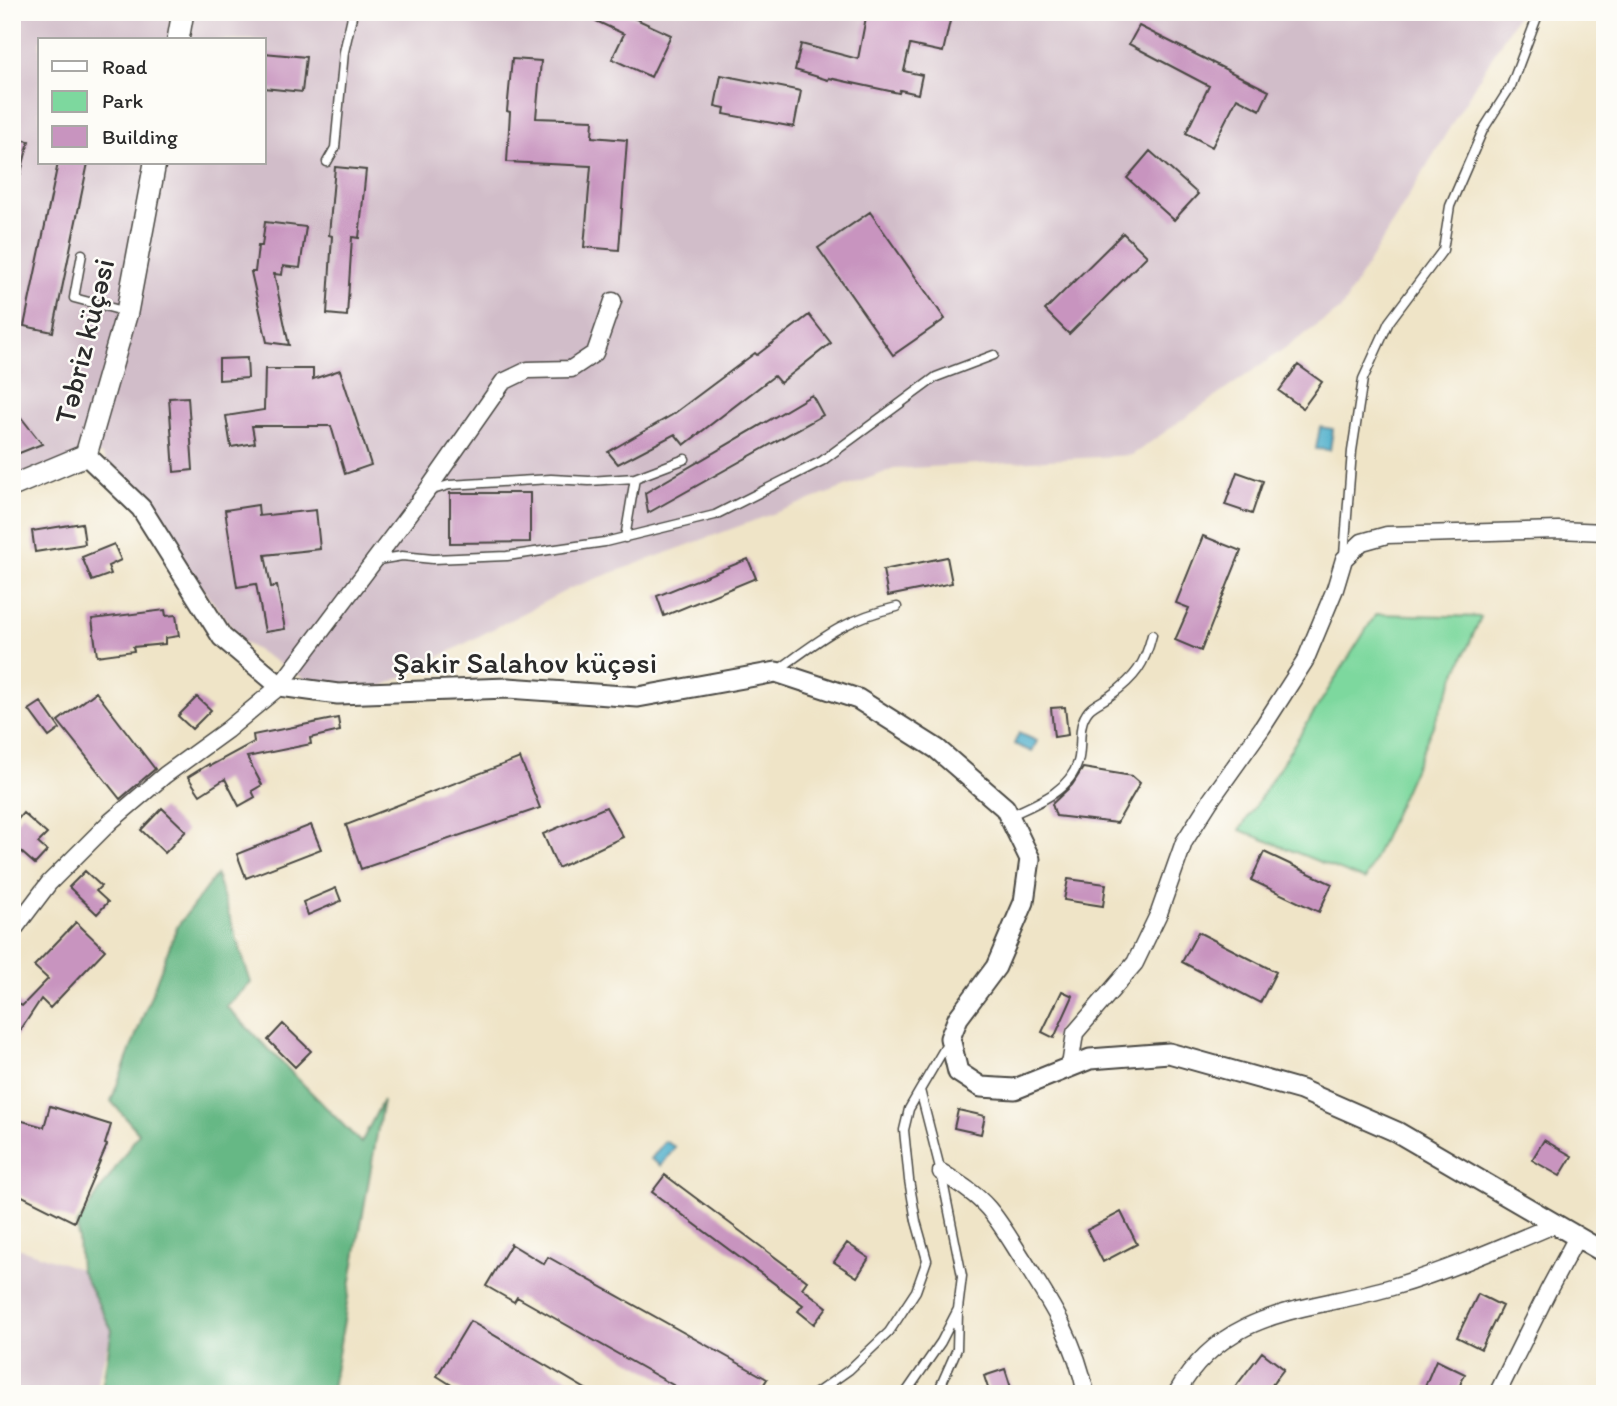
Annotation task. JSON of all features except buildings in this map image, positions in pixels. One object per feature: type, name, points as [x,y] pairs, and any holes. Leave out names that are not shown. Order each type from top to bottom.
[{"type":"main road","points":[[177,38],[183,12]]},
{"type":"main road","name":"Təbriz küçəsi","points":[[12,486],[86,455],[127,312],[155,164]]},
{"type":"street","points":[[12,932],[50,883],[111,821],[166,775],[228,730],[279,686],[426,492],[503,382],[527,370],[571,369],[595,353],[613,302]]},
{"type":"street","points":[[86,455],[141,508],[222,637],[279,686]]},
{"type":"street","points":[[1070,1066],[1075,1033],[1135,963],[1159,913],[1184,842],[1305,661],[1335,589],[1344,559],[1362,542],[1387,536],[1558,530],[1605,532]]},
{"type":"street","name":"Şakir Salahov küçəsi","points":[[279,686],[338,694],[508,688],[638,697],[776,672],[858,699],[937,749],[1005,808],[1030,859],[1024,902],[996,967],[958,1018],[950,1038]]},
{"type":"street","points":[[950,1038],[958,1072],[981,1087],[1015,1089],[1090,1059],[1169,1054],[1301,1090],[1397,1132],[1605,1253]]},
{"type":"street","points":[[941,1172],[989,1208],[1016,1249],[1067,1333],[1077,1356],[1086,1394]]},
{"type":"street","points":[[1176,1394],[1186,1376],[1214,1345],[1254,1322],[1392,1287],[1556,1224]]},
{"type":"street","points":[[1497,1394],[1577,1237]]},
{"type":"lane","points":[[327,162],[335,148],[344,52],[353,12]]},
{"type":"lane","points":[[1344,559],[1352,451],[1363,379],[1389,322],[1443,250],[1450,206],[1483,130],[1511,86],[1539,12]]},
{"type":"lane","points":[[82,254],[74,299],[127,312]]},
{"type":"lane","points":[[375,560],[402,556],[433,559],[507,556],[625,538],[715,515],[822,461],[936,377],[994,355]]},
{"type":"lane","points":[[426,492],[449,485],[551,479],[589,481],[635,478],[685,459]]},
{"type":"lane","points":[[625,538],[635,478]]},
{"type":"lane","points":[[776,672],[836,628],[869,613],[897,607]]},
{"type":"lane","points":[[1009,816],[1062,788],[1078,762],[1080,730],[1088,710],[1128,682],[1147,658],[1152,635]]},
{"type":"lane","points":[[816,1394],[849,1370],[889,1332],[916,1291],[927,1260],[916,1221],[904,1130],[909,1109],[950,1038]]},
{"type":"lane","points":[[920,1090],[941,1172],[962,1276],[957,1349],[937,1394]]},
{"type":"lane","points":[[905,1394],[941,1342],[958,1309]]},
{"type":"shaded area","points":[[12,12],[1519,12],[1341,309],[1132,455],[894,469],[571,588],[348,705],[243,642],[101,454],[12,482]]},
{"type":"shaded area","points":[[12,1246],[80,1269],[112,1330],[94,1394],[12,1394]]},
{"type":"green space","points":[[1376,614],[1481,617],[1365,880],[1240,830]]},
{"type":"green space","points":[[216,875],[251,983],[226,1006],[361,1143],[383,1100],[331,1394],[101,1394],[112,1330],[80,1269],[77,1225],[139,1133],[111,1101],[177,927]]},
{"type":"water","points":[[1320,427],[1333,429],[1330,450],[1316,449]]},
{"type":"water","points":[[1019,733],[1037,741],[1032,752],[1014,744]]},
{"type":"water","points":[[665,1141],[675,1147],[661,1166],[651,1159]]}]
